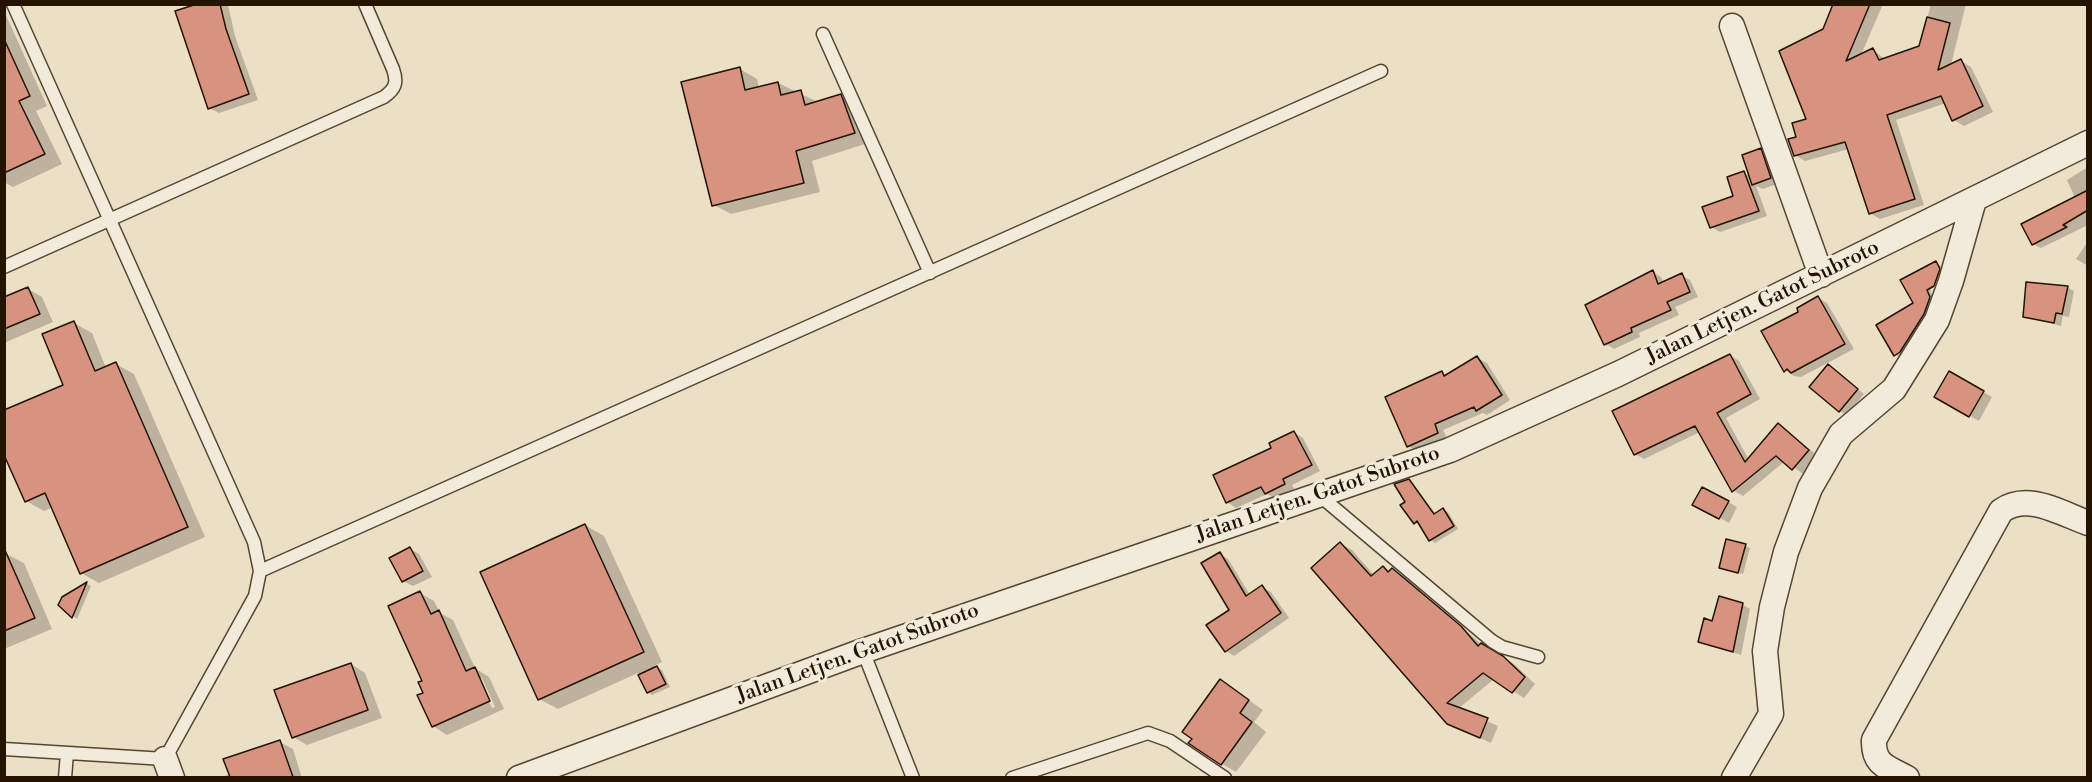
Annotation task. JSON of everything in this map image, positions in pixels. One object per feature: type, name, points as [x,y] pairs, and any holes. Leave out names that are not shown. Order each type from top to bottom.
[{"type":"street","points":[[1732,26],[1821,275]]},
{"type":"street","name":"Jalan Letjen. Gatot Subroto","points":[[524,776],[863,651],[1450,450],[1618,374],[2088,142]]},
{"type":"street","points":[[1734,777],[1770,714],[1765,651],[1772,607],[1786,552],[1810,488],[1841,434],[1894,389],[1937,320],[1951,281],[1974,200]]},
{"type":"street","points":[[1907,777],[1879,762],[1874,753],[1874,740],[2001,511],[2010,505],[2029,502],[2088,523]]},
{"type":"lane","points":[[4,749],[67,753],[169,768],[255,597],[260,571],[254,542],[13,4]]},
{"type":"lane","points":[[4,267],[384,97],[394,90],[396,80],[393,69],[365,4]]},
{"type":"lane","points":[[823,34],[930,273]]},
{"type":"lane","points":[[260,571],[1381,71]]},
{"type":"lane","points":[[1319,495],[1492,641],[1502,647],[1538,657]]},
{"type":"lane","points":[[863,651],[913,777]]},
{"type":"lane","points":[[1012,777],[1138,734],[1148,733],[1170,741],[1225,777]]},
{"type":"lane","points":[[65,777],[67,753]]},
{"type":"building","points":[[197,4],[220,4],[226,29],[249,94],[208,109],[175,11]]},
{"type":"building","points":[[1833,4],[1870,4],[1846,61],[1873,48],[1879,60],[1919,46],[1927,17],[1950,23],[1938,70],[1961,59],[1983,106],[1952,121],[1941,96],[1887,115],[1915,199],[1869,214],[1845,142],[1794,156],[1788,139],[1796,137],[1792,123],[1806,119],[1779,51],[1823,29]]},
{"type":"building","points":[[4,39],[30,96],[19,101],[45,154],[4,173]]},
{"type":"building","points":[[740,67],[745,90],[778,82],[781,95],[801,90],[805,105],[841,94],[855,133],[796,151],[804,183],[712,206],[681,82]]},
{"type":"building","points":[[1761,148],[1771,178],[1752,185],[1742,155]]},
{"type":"building","points":[[1744,171],[1759,211],[1710,228],[1702,207],[1733,196],[1727,177]]},
{"type":"building","points":[[2088,190],[2088,210],[2063,225],[2067,227],[2032,245],[2021,224]]},
{"type":"building","points":[[1936,261],[1940,269],[1934,286],[1927,290],[1930,297],[1924,314],[1900,352],[1894,356],[1876,325],[1913,303],[1900,280]]},
{"type":"building","points":[[1653,270],[1658,284],[1682,273],[1690,292],[1667,302],[1671,310],[1631,328],[1632,332],[1604,345],[1585,305]]},
{"type":"building","points":[[2026,282],[2068,286],[2062,314],[2056,313],[2054,323],[2023,317]]},
{"type":"building","points":[[28,287],[40,314],[4,329],[4,297]]},
{"type":"building","points":[[1818,296],[1845,344],[1791,373],[1787,369],[1784,372],[1761,331],[1798,312],[1797,308]]},
{"type":"building","points":[[74,321],[95,371],[116,362],[188,527],[80,574],[45,493],[25,502],[4,455],[4,410],[63,385],[42,334]]},
{"type":"building","points":[[1730,354],[1751,394],[1717,413],[1745,462],[1778,423],[1809,450],[1792,470],[1776,456],[1732,492],[1695,426],[1634,455],[1612,411]]},
{"type":"building","points":[[1477,356],[1502,395],[1476,411],[1474,407],[1435,424],[1438,433],[1407,447],[1385,397],[1442,371],[1444,376]]},
{"type":"building","points":[[1828,364],[1858,389],[1839,412],[1809,387]]},
{"type":"building","points":[[1949,371],[1984,391],[1969,417],[1934,397]]},
{"type":"building","points":[[1294,431],[1312,465],[1283,479],[1285,484],[1265,494],[1261,487],[1226,503],[1213,475],[1271,448],[1269,443]]},
{"type":"building","points":[[1409,479],[1434,514],[1443,508],[1454,526],[1429,541],[1417,521],[1414,524],[1400,505],[1405,502],[1394,484]]},
{"type":"building","points":[[1702,487],[1729,501],[1719,519],[1692,505]]},
{"type":"building","points":[[585,524],[644,652],[538,700],[480,572]]},
{"type":"building","points":[[1726,539],[1746,544],[1738,573],[1719,568]]},
{"type":"building","points":[[1340,542],[1371,576],[1383,566],[1388,572],[1392,568],[1461,626],[1478,646],[1481,643],[1503,656],[1525,677],[1512,693],[1483,673],[1447,703],[1488,718],[1480,738],[1447,724],[1311,568]]},
{"type":"building","points":[[410,547],[423,571],[402,582],[389,558]]},
{"type":"building","points":[[4,548],[35,618],[4,631]]},
{"type":"building","points":[[1220,552],[1246,596],[1262,585],[1281,613],[1225,652],[1206,625],[1229,610],[1201,563]]},
{"type":"building","points":[[87,582],[72,618],[58,605],[62,597]]},
{"type":"building","points":[[420,591],[431,614],[439,610],[466,671],[475,667],[490,701],[432,727],[417,695],[423,693],[418,682],[422,681],[388,606]]},
{"type":"building","points":[[1719,596],[1743,603],[1733,652],[1698,642],[1704,618],[1712,621]]},
{"type":"building","points":[[351,663],[368,710],[292,738],[274,690]]},
{"type":"building","points":[[657,666],[666,684],[647,693],[638,675]]},
{"type":"building","points":[[1220,679],[1249,700],[1240,713],[1252,722],[1221,765],[1188,743],[1192,739],[1182,732]]},
{"type":"building","points":[[280,740],[293,777],[230,777],[223,759]]}]
